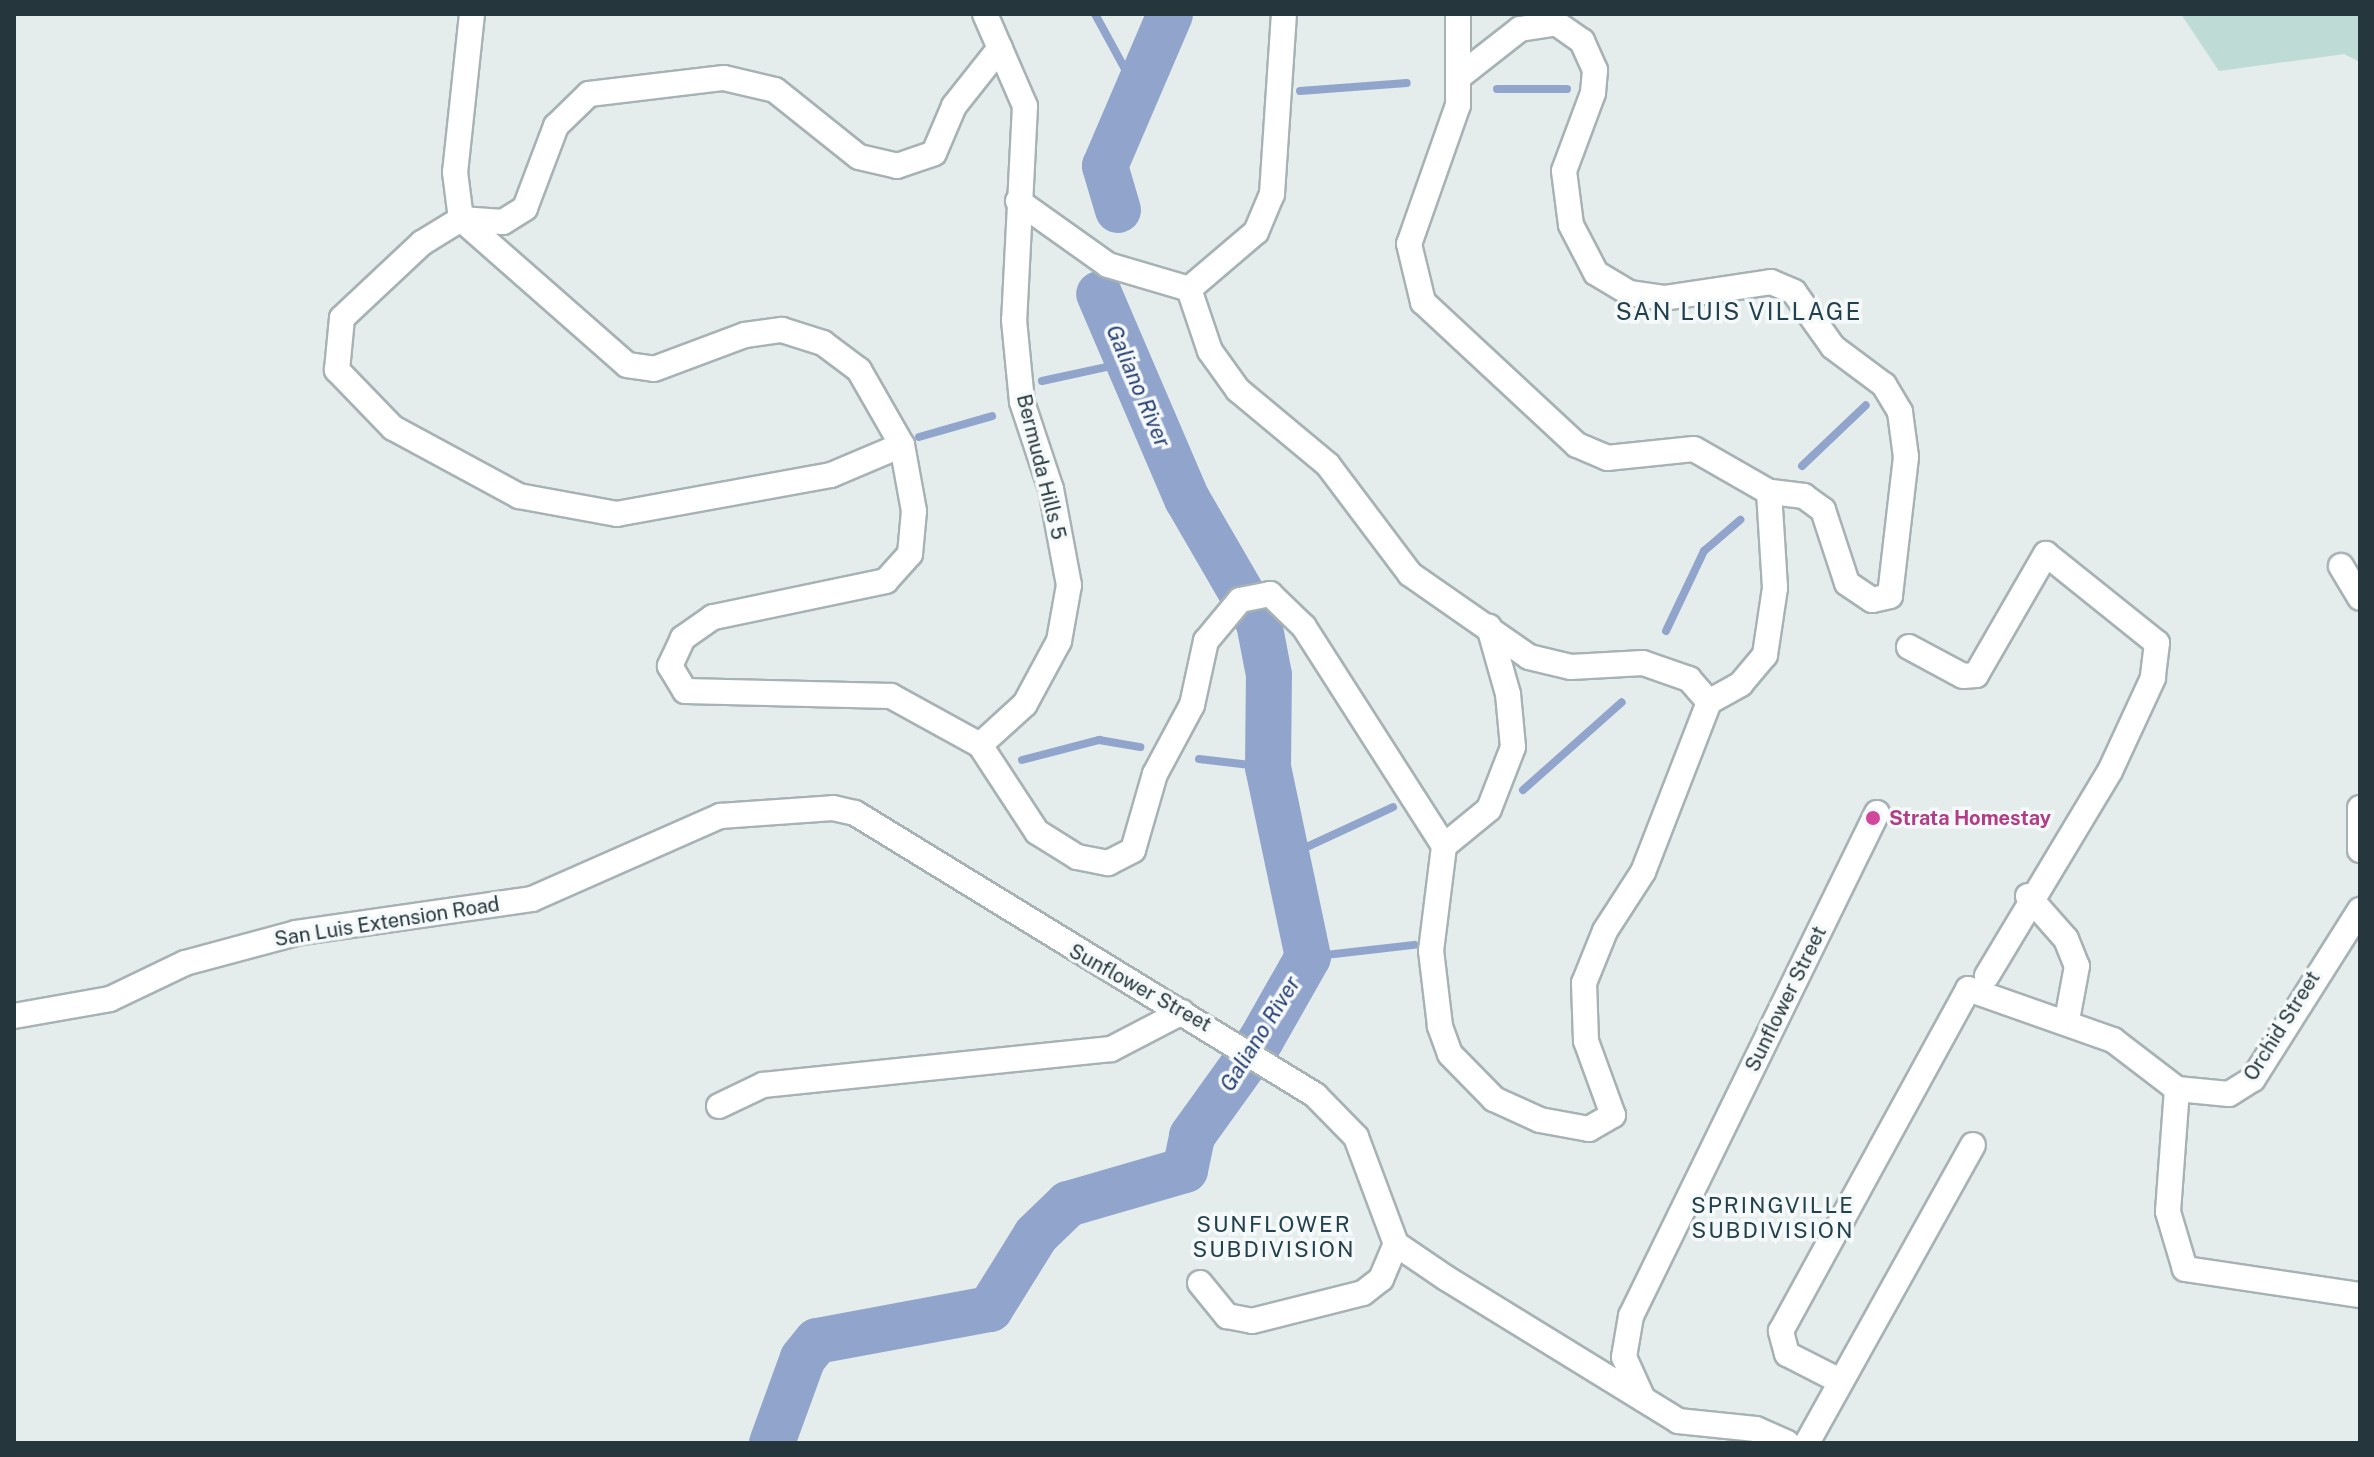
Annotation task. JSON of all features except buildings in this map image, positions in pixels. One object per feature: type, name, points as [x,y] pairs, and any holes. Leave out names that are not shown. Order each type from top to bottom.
[{"type":"street","points":[[472,14],[455,172],[461,219],[627,365],[654,369],[745,335],[782,330],[823,343],[859,370],[902,445],[914,511],[910,554],[886,581],[713,617],[683,638],[670,666],[685,691],[891,696],[980,745],[1037,832],[1092,860],[1108,863],[1133,850],[1155,774],[1192,705],[1206,641],[1240,600],[1270,594],[1304,627],[1444,846],[1431,951],[1450,1054],[1494,1099],[1540,1120],[1589,1129],[1613,1115],[1586,1041],[1584,983],[1605,931],[1643,872],[1709,702],[1741,684],[1765,655],[1775,588],[1769,492]]},
{"type":"street","name":"Bermuda Hills 5","points":[[980,745],[1025,704],[1059,641],[1069,585],[1051,489],[1022,402],[1014,320],[1025,106],[985,14]]},
{"type":"street","points":[[1189,289],[1256,232],[1272,194],[1284,14]]},
{"type":"street","points":[[1458,14],[1454,48],[1460,76],[1443,161],[1409,244],[1423,302],[1577,445],[1607,458],[1694,449],[1769,492],[1804,496],[1823,510],[1847,583],[1872,600],[1890,596],[1906,457],[1900,412],[1884,385],[1833,347],[1794,292],[1771,282],[1664,298],[1629,293],[1596,273],[1571,225],[1564,171],[1593,93],[1595,70],[1582,41],[1556,23],[1520,29],[1460,76]]},
{"type":"street","points":[[902,445],[831,475],[617,514],[530,499],[468,472],[393,428],[337,370],[342,318],[422,243],[461,219],[503,222],[525,208],[556,126],[589,94],[636,85],[724,78],[775,90],[859,157],[897,166],[934,153],[954,106],[1000,48]]},
{"type":"street","points":[[1018,201],[1108,265],[1189,289]]},
{"type":"street","points":[[1189,289],[1210,351],[1238,390],[1328,465],[1410,574],[1529,657],[1557,664],[1643,663],[1689,679],[1709,702]]},
{"type":"street","points":[[1838,1380],[1787,1354],[1781,1331],[2028,896],[2110,771],[2153,678],[2157,643],[2046,554],[1976,675],[1963,676],[1909,647]]},
{"type":"street","points":[[2341,566],[2360,598]]},
{"type":"street","points":[[1444,846],[1489,809],[1513,747],[1508,694],[1489,627]]},
{"type":"street","name":"Sunflower Street","points":[[532,899],[720,816],[833,808],[855,813],[1205,1024],[1315,1095],[1356,1137],[1396,1244]]},
{"type":"street","points":[[2360,808],[2360,850]]},
{"type":"street","name":"Sunflower Street","points":[[1647,1405],[1624,1357],[1631,1316],[1877,813]]},
{"type":"street","points":[[2028,896],[2066,939],[2077,966],[2067,1020]]},
{"type":"street","name":"San Luis Extension Road","points":[[14,1016],[110,999],[185,963],[296,933],[532,899]]},
{"type":"street","name":"Orchid Street","points":[[2177,1089],[2229,1094],[2253,1079],[2360,910]]},
{"type":"street","points":[[1977,983],[2126,1047],[2177,1089],[2168,1212],[2185,1269],[2360,1295]]},
{"type":"street","points":[[719,1106],[791,1081],[1111,1049],[1182,1012]]},
{"type":"street","points":[[1807,1443],[1838,1380],[1973,1145]]},
{"type":"street","points":[[1200,1283],[1227,1316],[1252,1321],[1363,1293],[1381,1279],[1396,1244],[1647,1405],[1678,1421],[1756,1429],[1787,1443]]},
{"type":"green space","points":[[2181,14],[2360,14],[2360,62],[2344,54],[2219,71]]},
{"type":"waterway","points":[[1095,14],[1137,91]]},
{"type":"waterway","name":"Galiano River","points":[[1118,210],[1105,166],[1170,14]]},
{"type":"waterway","points":[[1300,91],[1407,83]]},
{"type":"waterway","points":[[1497,89],[1567,89]]},
{"type":"waterway","name":"Galiano River","points":[[772,1443],[803,1358],[817,1341],[990,1309],[1036,1235],[1068,1204],[1185,1170],[1192,1136],[1261,1040],[1308,957],[1268,767],[1269,675],[1259,623],[1187,499],[1099,294]]},
{"type":"waterway","points":[[1042,381],[1129,362]]},
{"type":"waterway","points":[[1802,466],[1866,405]]},
{"type":"waterway","points":[[919,437],[992,416]]},
{"type":"waterway","points":[[1666,631],[1704,551],[1740,520]]},
{"type":"waterway","points":[[1523,790],[1622,702]]},
{"type":"waterway","points":[[1022,760],[1099,740],[1140,747]]},
{"type":"waterway","points":[[1199,759],[1268,767]]},
{"type":"waterway","points":[[1285,857],[1393,807]]},
{"type":"waterway","points":[[1308,957],[1414,945]]},
{"type":"place","name":"Strata Homestay","points":[[1873,818]]},
{"type":"district","name":"SAN LUIS VILLAGE","points":[[1739,312]]},
{"type":"district","name":"SPRINGVILLE SUBDIVISION","points":[[1773,1218]]},
{"type":"district","name":"SUNFLOWER SUBDIVISION","points":[[1274,1236]]}]
